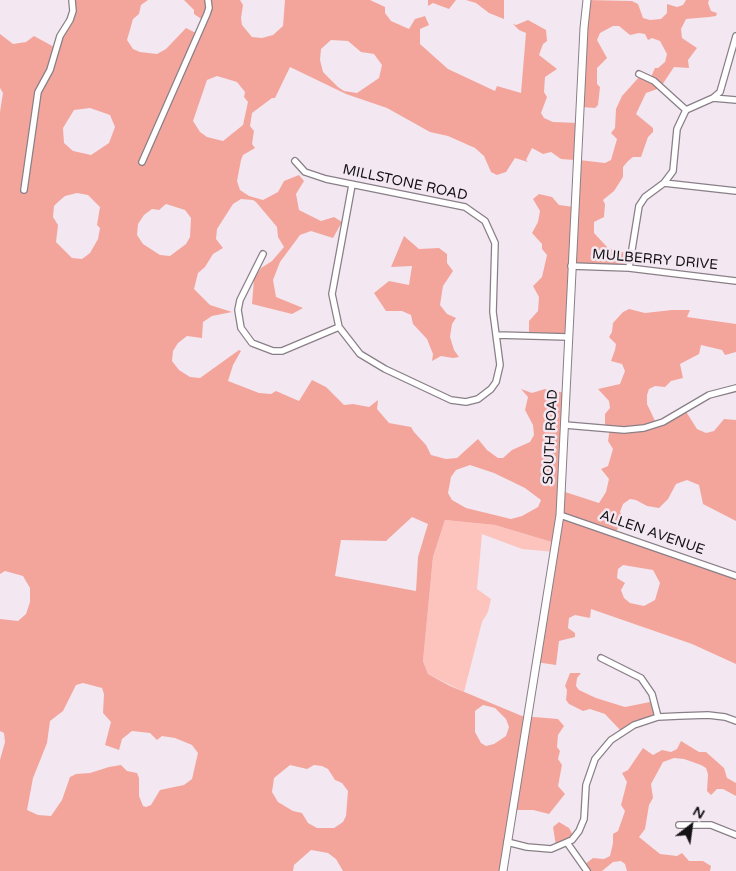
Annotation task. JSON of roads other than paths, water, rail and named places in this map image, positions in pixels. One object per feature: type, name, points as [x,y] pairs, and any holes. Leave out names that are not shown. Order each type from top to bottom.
[{"type":"street","points":[[24,190],[38,92],[50,70],[60,36],[70,20],[73,11],[72,0]]},
{"type":"street","points":[[142,162],[207,14],[209,8],[208,0]]},
{"type":"street","name":"SOUTH ROAD","points":[[503,871],[560,515],[571,266],[587,0]]},
{"type":"street","points":[[628,268],[639,206],[645,197],[664,183],[673,171],[677,129],[686,110],[713,98],[724,85],[736,36]]},
{"type":"street","points":[[639,74],[654,81],[686,110]]},
{"type":"street","points":[[713,98],[736,100]]},
{"type":"street","name":"MILLSTONE ROAD","points":[[294,161],[304,172],[352,185],[465,207],[485,221],[490,228],[495,243],[493,312],[498,335],[500,365],[496,382],[478,399],[466,402],[443,397],[368,360],[352,347],[339,327]]},
{"type":"street","points":[[664,183],[736,191]]},
{"type":"street","points":[[263,254],[240,300],[238,310],[241,328],[252,343],[273,351],[282,351],[339,327],[332,294],[352,185]]},
{"type":"street","name":"MULBERRY DRIVE","points":[[571,266],[628,268],[736,281]]},
{"type":"street","points":[[498,335],[568,337]]},
{"type":"street","points":[[565,425],[624,430],[644,428],[662,422],[709,395],[736,388]]},
{"type":"street","name":"ALLEN AVENUE","points":[[560,515],[736,576]]},
{"type":"street","points":[[601,658],[641,678],[652,694],[658,717]]},
{"type":"street","points":[[507,842],[540,849],[551,849],[568,844],[579,831],[584,819],[586,785],[595,759],[611,740],[634,725],[658,717],[708,715],[725,717],[736,721]]},
{"type":"street","points":[[679,825],[711,826],[736,835]]},
{"type":"street","points":[[568,844],[587,871]]}]
